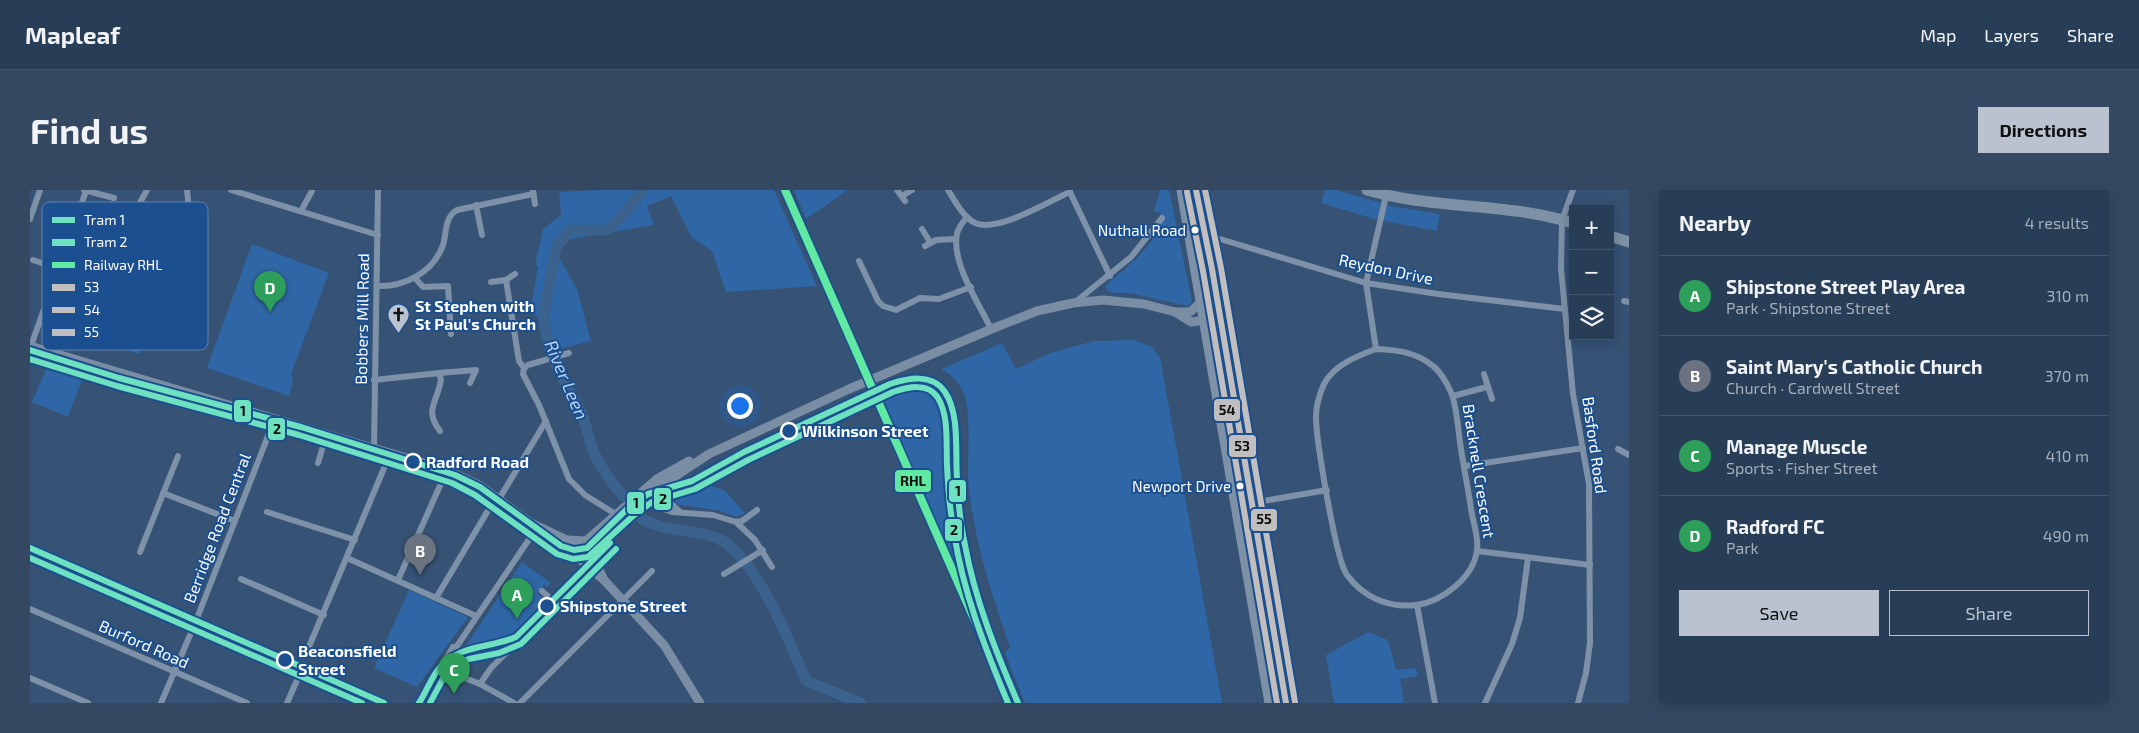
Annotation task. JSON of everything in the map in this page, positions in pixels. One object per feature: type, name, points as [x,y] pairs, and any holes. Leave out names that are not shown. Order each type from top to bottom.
[{"type":"highway","points":[[1182,190],[1270,703]]},
{"type":"highway","points":[[1196,190],[1212,269],[1286,703]]},
{"type":"highway","points":[[1367,190],[1386,196],[1520,211],[1568,221]]},
{"type":"highway","points":[[1614,237],[1629,242]]},
{"type":"highway","points":[[1204,320],[1209,313],[1204,270],[1205,240]]},
{"type":"highway","points":[[1236,504],[1252,503]]},
{"type":"highway","points":[[1265,668],[1280,666]]},
{"type":"street","points":[[30,219],[31,210],[40,190]]},
{"type":"street","points":[[81,202],[85,190],[114,198]]},
{"type":"street","points":[[140,202],[147,190]]},
{"type":"street","points":[[231,190],[378,235]]},
{"type":"street","name":"Bobbers Mill Road","points":[[374,449],[378,190]]},
{"type":"street","points":[[508,190],[510,199]]},
{"type":"street","points":[[897,190],[903,199],[912,190]]},
{"type":"street","points":[[948,190],[967,217],[975,223],[988,226],[1001,225],[1069,191],[1110,276]]},
{"type":"street","name":"Basford Road","points":[[1573,190],[1561,268],[1573,394],[1589,484],[1590,565],[1590,643],[1586,673],[1578,703]]},
{"type":"street","points":[[301,212],[312,191]]},
{"type":"street","points":[[377,286],[399,285],[415,278],[440,251],[450,215],[460,208],[510,199],[533,192],[535,204]]},
{"type":"street","points":[[1376,349],[1366,282],[1386,196]]},
{"type":"street","points":[[476,205],[482,235]]},
{"type":"street","points":[[967,217],[957,231],[956,239],[960,264],[991,329]]},
{"type":"street","points":[[1073,303],[1110,276],[1131,257],[1162,218]]},
{"type":"street","points":[[480,227],[489,225]]},
{"type":"street","points":[[922,229],[928,244],[956,239]]},
{"type":"street","name":"Reydon Drive","points":[[1205,240],[1218,238],[1366,282],[1438,294],[1565,308]]},
{"type":"street","points":[[33,260],[42,263]]},
{"type":"street","points":[[859,261],[878,301],[883,306],[896,310],[920,298],[938,299],[971,287]]},
{"type":"street","points":[[490,282],[506,280],[514,274]]},
{"type":"street","points":[[415,278],[423,287],[448,286],[451,334]]},
{"type":"street","points":[[506,280],[519,361],[524,368],[523,374],[546,421],[569,479],[585,495],[617,515]]},
{"type":"street","points":[[604,580],[595,558],[600,546],[657,479],[672,470],[886,372],[1037,311],[1073,303],[1103,300],[1144,304],[1175,312],[1190,312],[1201,302]]},
{"type":"street","points":[[1175,312],[1191,322],[1204,320]]},
{"type":"street","points":[[31,346],[42,314]]},
{"type":"street","name":"Bracknell Crescent","points":[[1376,349],[1398,350],[1417,356],[1434,367],[1452,396],[1465,466],[1477,551],[1461,582],[1434,601],[1417,605],[1396,606],[1376,600],[1365,593],[1346,574],[1340,561],[1316,417],[1318,401],[1325,383],[1332,374],[1353,358],[1376,349]]},
{"type":"street","points":[[45,350],[447,470],[470,480],[535,526],[578,550],[598,568]]},
{"type":"street","points":[[524,368],[569,353]]},
{"type":"street","points":[[374,380],[476,370],[470,383]]},
{"type":"street","points":[[439,373],[442,380],[430,412],[433,422],[440,431]]},
{"type":"street","points":[[1484,374],[1492,399]]},
{"type":"street","points":[[1452,396],[1487,386]]},
{"type":"street","name":"Berridge Road Central","points":[[161,703],[196,621],[275,418]]},
{"type":"street","points":[[436,598],[546,421]]},
{"type":"street","points":[[318,462],[327,433]]},
{"type":"street","points":[[1465,466],[1583,448]]},
{"type":"street","points":[[1618,449],[1629,458]]},
{"type":"street","points":[[308,649],[324,615],[390,454]]},
{"type":"street","points":[[578,550],[591,545],[628,508],[709,454]]},
{"type":"street","points":[[140,552],[178,456]]},
{"type":"street","points":[[398,580],[447,470]]},
{"type":"street","points":[[578,550],[584,542],[617,515],[655,490]]},
{"type":"street","points":[[655,490],[680,512]]},
{"type":"street","points":[[1252,503],[1327,490]]},
{"type":"street","points":[[163,494],[235,521]]},
{"type":"street","points":[[641,499],[672,512],[713,515],[736,522],[742,521],[756,510]]},
{"type":"street","points":[[267,512],[355,540]]},
{"type":"street","points":[[736,522],[763,550],[772,567]]},
{"type":"street","points":[[458,674],[452,664],[452,656],[461,639],[535,526]]},
{"type":"street","points":[[567,544],[584,542]]},
{"type":"street","points":[[567,544],[581,561],[604,580],[672,656],[700,703]]},
{"type":"street","points":[[578,550],[581,561]]},
{"type":"street","points":[[724,574],[737,568],[763,550]]},
{"type":"street","points":[[1477,551],[1590,565]]},
{"type":"street","points":[[30,553],[186,619],[196,621],[384,703]]},
{"type":"street","points":[[347,558],[476,616]]},
{"type":"street","points":[[1485,703],[1512,644],[1520,618],[1528,558]]},
{"type":"street","points":[[520,703],[652,571]]},
{"type":"street","points":[[241,580],[324,615]]},
{"type":"street","points":[[542,591],[556,603]]},
{"type":"street","points":[[480,684],[491,668],[568,591]]},
{"type":"street","points":[[1417,605],[1435,703]]},
{"type":"street","name":"Burford Road","points":[[30,609],[247,703]]},
{"type":"street","points":[[461,639],[453,647],[444,662],[450,671],[480,684],[514,703]]},
{"type":"street","points":[[30,678],[88,703]]},
{"type":"street","points":[[287,703],[298,678]]},
{"type":"shaded area","points":[[599,190],[774,190],[817,286],[726,292],[712,251],[692,238],[671,196],[647,206],[654,225],[565,240],[558,255],[577,289],[591,341],[548,352],[537,316],[530,313],[538,267],[535,265],[543,229],[561,215],[559,192]]},
{"type":"shaded area","points":[[794,190],[848,190],[806,219]]},
{"type":"shaded area","points":[[1160,190],[1169,190],[1192,301],[1188,306],[1129,293],[1113,293],[1108,291],[1105,286],[1141,254],[1155,235],[1161,214],[1154,211]]},
{"type":"shaded area","points":[[1325,190],[1336,190],[1396,207],[1440,214],[1437,231],[1374,219],[1321,203]]},
{"type":"shaded area","points":[[252,244],[329,273],[291,374],[293,381],[289,396],[207,368]]},
{"type":"shaded area","points":[[1134,340],[1152,347],[1160,357],[1222,703],[1025,703],[1005,653],[1010,647],[991,589],[975,530],[969,489],[969,430],[965,397],[956,380],[941,369],[1002,343],[1016,369],[1050,353],[1094,341]]},
{"type":"shaded area","points":[[1220,341],[1246,495],[1242,498],[1232,456],[1213,343]]},
{"type":"shaded area","points":[[126,350],[141,350],[140,354]]},
{"type":"shaded area","points":[[50,360],[85,372],[68,417],[32,402]]},
{"type":"shaded area","points":[[918,380],[938,387],[944,393],[949,406],[952,426],[951,480],[955,515],[961,550],[978,618],[878,393],[899,384]]},
{"type":"shaded area","points":[[703,483],[724,490],[745,513],[737,517],[717,510],[675,504],[679,489],[691,484]]},
{"type":"shaded area","points":[[1251,519],[1275,661],[1272,665],[1268,663],[1244,526]]},
{"type":"shaded area","points":[[522,562],[551,583],[547,587],[544,585],[537,593],[543,598],[540,602],[541,605],[523,625],[509,636],[492,643],[465,647]]},
{"type":"shaded area","points":[[409,590],[468,617],[417,687],[374,668]]},
{"type":"shaded area","points":[[1368,632],[1388,640],[1396,670],[1416,668],[1418,676],[1400,679],[1404,703],[1334,703],[1326,655]]},
{"type":"shaded area","points":[[502,647],[488,661],[475,652],[462,670],[457,663],[463,654],[469,651]]},
{"type":"waterway","name":"River Leen","points":[[623,496],[596,457],[583,417],[552,353],[544,326],[544,313],[556,247],[570,230],[607,230],[616,223],[643,190]]},
{"type":"waterway","name":"River Leen","points":[[641,518],[660,526],[700,533],[719,539],[733,549],[759,582],[771,603],[806,681],[861,703]]},
{"type":"tram line","name":"1","points":[[30,350],[119,378],[301,427],[455,475],[480,487],[561,546],[574,550],[587,548],[628,508],[648,494],[692,481],[744,452],[890,384],[912,379],[934,382],[945,392],[953,411],[956,434],[957,486],[963,537],[974,586],[994,645],[1018,703]]},
{"type":"tram line","name":"2","points":[[30,359],[117,386],[299,435],[452,483],[475,495],[557,554],[573,559],[588,557],[634,515],[652,502],[695,489],[748,460],[893,392],[911,387],[929,390],[938,398],[944,413],[950,508],[963,577],[983,641],[1008,703]]},
{"type":"tram line","points":[[817,419],[839,404]]},
{"type":"tram line","name":"1","points":[[419,703],[434,675],[449,659],[466,650],[516,637],[610,543]]},
{"type":"tram line","name":"1","points":[[30,548],[384,703]]},
{"type":"tram line","name":"2","points":[[430,703],[445,675],[454,666],[469,659],[499,653],[521,644],[616,549]]},
{"type":"tram line","name":"2","points":[[30,558],[362,703]]},
{"type":"rail line","name":"RHL","points":[[785,190],[1011,703]]},
{"type":"transit line","name":"53","points":[[1196,190],[1212,269],[1286,703]]},
{"type":"transit line","name":"55","points":[[1205,190],[1221,268],[1295,702]]},
{"type":"transit line","name":"54","points":[[1187,192],[1203,271],[1277,703]]},
{"type":"place","name":"Nuthall Road","points":[[1195,230]]},
{"type":"place","name":"Radford FC","points":[[270,312]]},
{"type":"place","name":"St Stephen with St Paul's Church","points":[[399,334]]},
{"type":"place","name":"Wilkinson Street","points":[[789,431]]},
{"type":"place","name":"Radford Road","points":[[413,462]]},
{"type":"place","name":"Newport Drive","points":[[1240,486]]},
{"type":"place","name":"Saint Mary's Catholic Church","points":[[420,575]]},
{"type":"place","name":"Shipstone Street","points":[[547,606]]},
{"type":"place","name":"Shipstone Street Play Area","points":[[517,619]]},
{"type":"place","name":"Beaconsfield Street","points":[[285,660]]},
{"type":"place","name":"Manage Muscle","points":[[454,694]]}]
